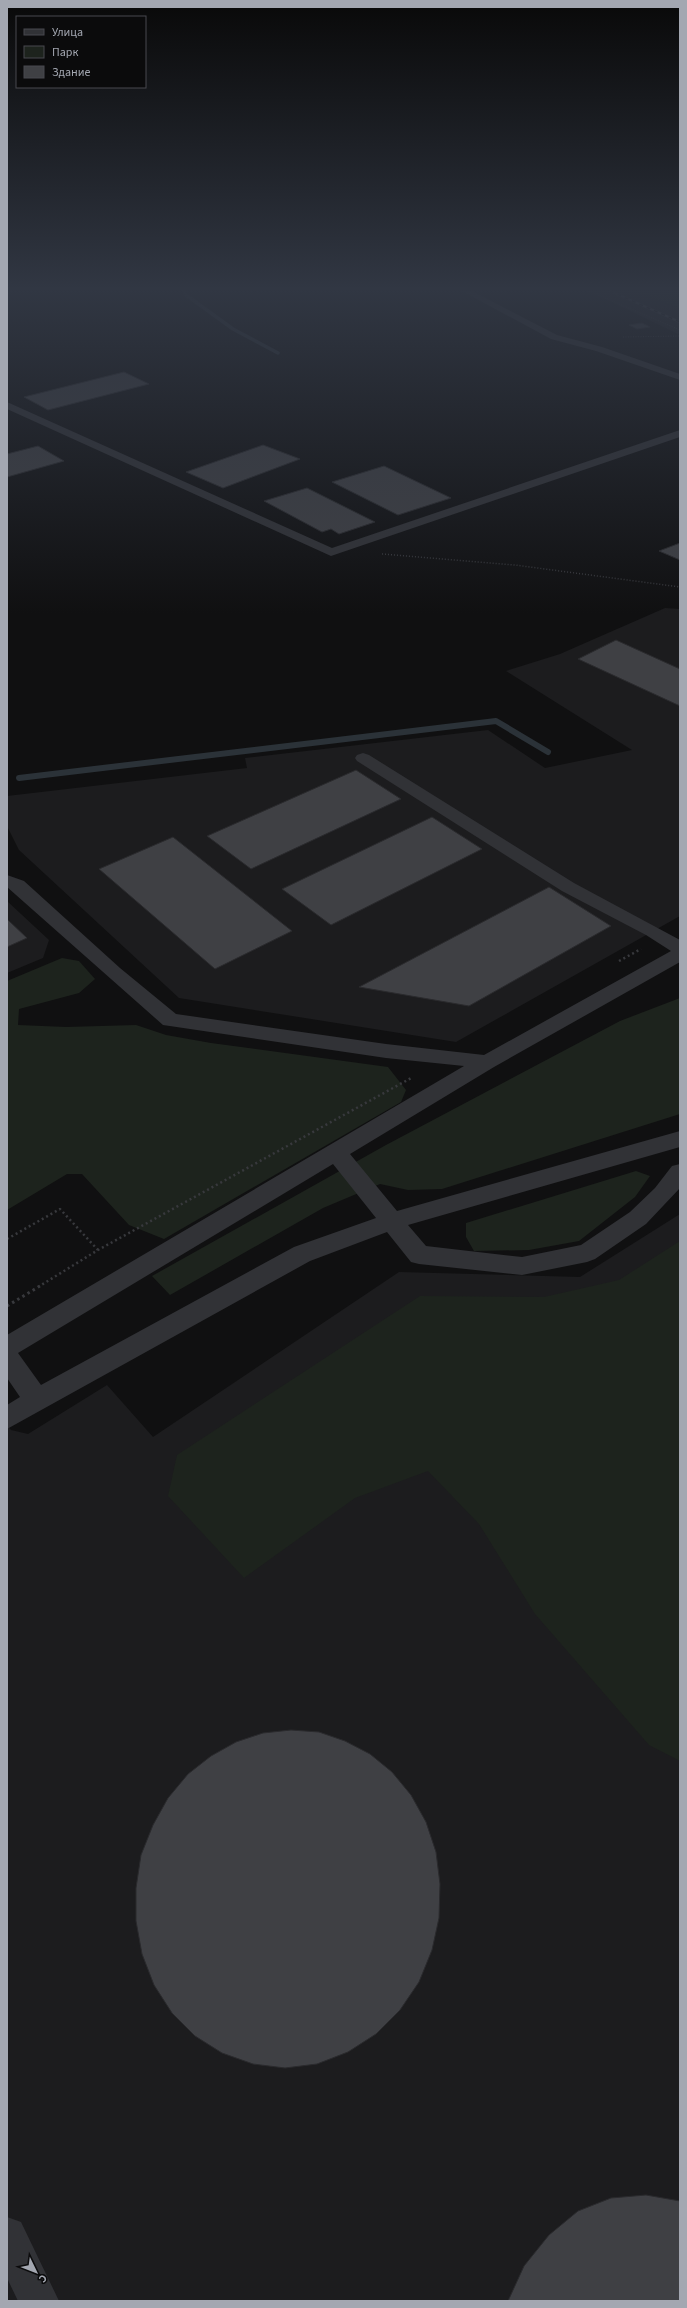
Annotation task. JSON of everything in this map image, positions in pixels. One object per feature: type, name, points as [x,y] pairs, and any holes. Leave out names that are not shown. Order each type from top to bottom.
[{"type":"street","points":[[7,405],[332,552],[680,433]]},
{"type":"street","points":[[363,758],[568,887],[662,936],[680,948]]},
{"type":"street","points":[[7,880],[18,885],[113,972],[170,1020],[386,1051],[456,1057],[487,1062]]},
{"type":"street","points":[[7,1347],[487,1062],[680,954]]},
{"type":"street","points":[[7,1418],[302,1254],[390,1222],[680,1140]]},
{"type":"street","points":[[335,1152],[390,1222],[419,1255],[522,1266],[587,1253],[638,1218],[663,1194],[680,1172]]},
{"type":"street","points":[[7,1358],[37,1400]]},
{"type":"street","points":[[7,2236],[39,2301]]},
{"type":"path","points":[[332,552],[516,565],[680,587]]},
{"type":"path","points":[[614,964],[662,936]]},
{"type":"path","points":[[7,1306],[98,1250],[387,1090],[456,1057]]},
{"type":"path","points":[[7,1238],[60,1209],[98,1250]]},
{"type":"shaded area","points":[[665,608],[680,609],[680,916],[456,1042],[179,998],[19,850],[7,826],[7,796],[247,768],[245,758],[488,730],[545,768],[632,750],[506,671],[560,654]]},
{"type":"shaded area","points":[[7,901],[49,940],[43,958],[7,973]]},
{"type":"shaded area","points":[[680,1214],[680,2301],[7,2301],[7,1425],[11,1430],[28,1434],[107,1385],[153,1437],[399,1272],[580,1277]]},
{"type":"green space","points":[[62,958],[79,961],[95,979],[79,993],[19,1009],[18,1025],[66,1027],[136,1025],[166,1035],[211,1043],[388,1067],[406,1090],[401,1102],[164,1239],[129,1225],[82,1174],[67,1174],[7,1210],[7,981]]},
{"type":"green space","points":[[680,998],[680,1114],[442,1189],[408,1190],[380,1184],[323,1208],[170,1295],[152,1276],[386,1145],[620,1021]]},
{"type":"green space","points":[[636,1171],[650,1176],[635,1197],[579,1241],[529,1250],[474,1251],[466,1237],[466,1223]]},
{"type":"green space","points":[[680,1241],[680,1761],[649,1745],[535,1614],[479,1524],[428,1471],[355,1498],[244,1578],[168,1496],[177,1455],[420,1296],[544,1297],[619,1280]]},
{"type":"building","points":[[27,399],[92,399],[48,410]]},
{"type":"building","points":[[263,445],[300,459],[223,488],[186,472]]},
{"type":"building","points":[[38,446],[64,461],[7,477],[7,454]]},
{"type":"building","points":[[384,466],[451,498],[398,515],[332,482]]},
{"type":"building","points":[[307,488],[375,522],[339,534],[331,529],[322,532],[264,501]]},
{"type":"building","points":[[680,543],[680,560],[659,551]]},
{"type":"building","points":[[616,640],[680,669],[680,706],[578,659]]},
{"type":"building","points":[[356,770],[401,799],[251,869],[207,836]]},
{"type":"building","points":[[432,817],[482,849],[331,925],[282,889]]},
{"type":"building","points":[[173,837],[292,931],[215,969],[99,869]]},
{"type":"building","points":[[549,887],[611,926],[469,1006],[359,987]]},
{"type":"building","points":[[7,919],[27,938],[7,947]]},
{"type":"building","points":[[291,1730],[319,1732],[345,1741],[370,1754],[392,1772],[411,1795],[426,1822],[436,1852],[440,1884],[439,1918],[432,1950],[419,1982],[400,2010],[376,2034],[348,2052],[317,2064],[285,2068],[253,2064],[222,2053],[195,2036],[172,2013],[154,1985],[142,1954],[136,1921],[136,1888],[141,1855],[153,1825],[168,1798],[188,1774],[211,1756],[236,1742],[263,1733]]},
{"type":"building","points":[[646,2195],[680,2201],[680,2301],[508,2301],[524,2266],[549,2235],[578,2211],[611,2198]]},
{"type":"waterway","points":[[19,778],[496,721],[548,752]]}]
